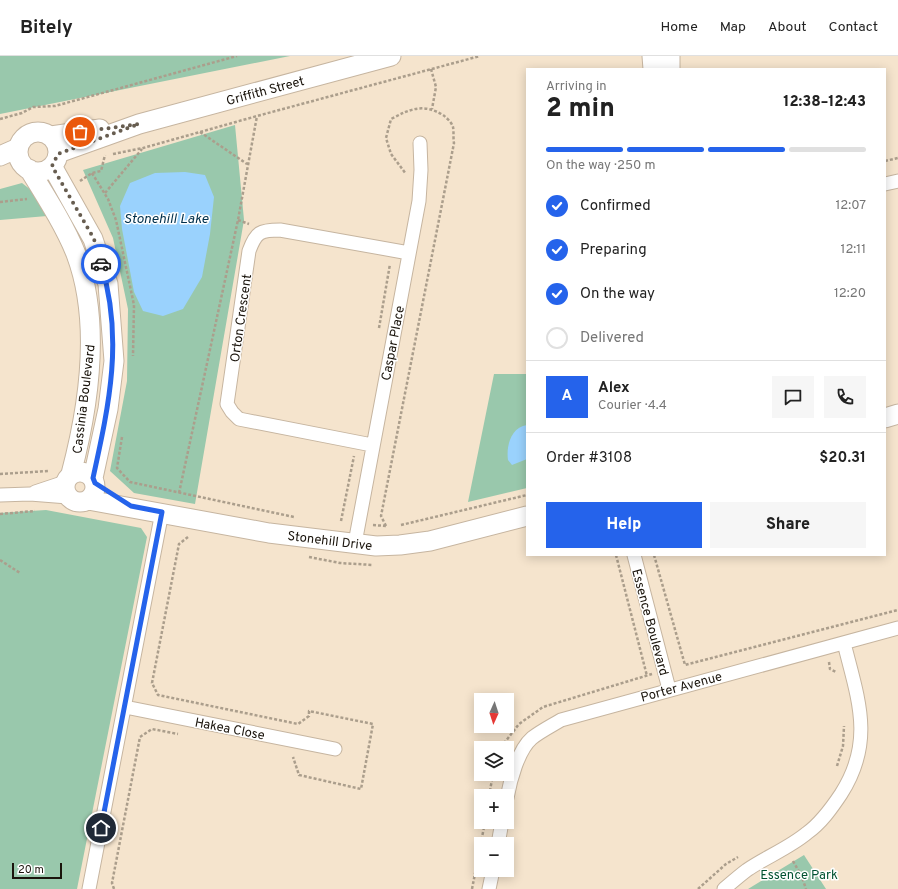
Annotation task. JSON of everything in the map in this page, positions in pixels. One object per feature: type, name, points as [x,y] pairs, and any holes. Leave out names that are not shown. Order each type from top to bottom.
[{"type":"street","name":"Griffith Street","points":[[54,152],[139,124],[391,56]]},
{"type":"street","points":[[652,56],[653,68]]},
{"type":"street","points":[[670,56],[670,68]]},
{"type":"street","points":[[0,156],[22,159],[41,171],[54,152],[40,132],[31,133],[24,138],[22,159]]},
{"type":"street","name":"Caspar Place","points":[[355,543],[372,445],[419,201],[421,170],[420,143]]},
{"type":"street","name":"Cassinia Boulevard","points":[[54,152],[94,239],[108,284],[114,361],[108,409],[92,487]]},
{"type":"street","points":[[0,162],[22,159]]},
{"type":"street","name":"Cassinia Boulevard","points":[[22,159],[47,197],[76,254],[88,300],[91,338],[87,388],[78,449],[64,481]]},
{"type":"street","points":[[886,184],[898,181]]},
{"type":"street","name":"Orton Crescent","points":[[372,445],[240,419],[232,412],[227,404],[249,251],[254,238],[262,231],[280,230],[409,253]]},
{"type":"street","points":[[886,418],[898,414]]},
{"type":"street","points":[[0,496],[30,494],[84,472],[92,487],[78,502],[64,481]]},
{"type":"street","name":"Stonehill Drive","points":[[92,487],[131,506],[269,534],[376,546],[422,542],[526,516]]},
{"type":"street","points":[[89,889],[162,512]]},
{"type":"street","name":"Essence Boulevard","points":[[634,556],[669,689]]},
{"type":"street","name":"Porter Avenue","points":[[509,789],[518,759],[530,739],[561,720],[669,689],[898,628]]},
{"type":"street","points":[[724,889],[748,870],[808,833],[826,816],[850,780],[858,760],[862,737],[860,710],[844,643]]},
{"type":"street","name":"Hakea Close","points":[[125,707],[335,749]]},
{"type":"street","points":[[489,889],[492,877]]},
{"type":"path","points":[[0,119],[22,113],[33,108],[55,106],[238,56]]},
{"type":"path","points":[[92,173],[101,171],[105,155],[143,148],[480,56]]},
{"type":"path","points":[[431,69],[436,87],[432,109]]},
{"type":"path","points":[[179,493],[238,220],[247,164],[257,116]]},
{"type":"path","points":[[199,132],[247,164]]},
{"type":"path","points":[[105,193],[143,148]]},
{"type":"path","points":[[886,161],[898,158]]},
{"type":"path","points":[[0,474],[64,481]]},
{"type":"path","points":[[0,514],[38,510]]},
{"type":"path","points":[[190,535],[179,544],[152,683],[158,695],[298,724],[309,716],[309,711],[373,724],[361,789],[299,775],[294,757],[286,755]]},
{"type":"path","points":[[616,556],[647,676]]},
{"type":"path","points":[[654,556],[685,665],[898,610]]},
{"type":"path","points":[[306,557],[340,563],[375,565]]},
{"type":"path","points":[[0,560],[20,573]]},
{"type":"path","points":[[820,630],[830,669],[837,673],[838,679]]},
{"type":"path","points":[[835,773],[842,746],[845,718]]},
{"type":"path","points":[[114,889],[112,883],[140,737],[152,729],[185,736]]},
{"type":"path","points":[[472,889],[483,829]]},
{"type":"path","points":[[785,848],[802,877],[806,889]]},
{"type":"path","points":[[698,889],[726,864],[740,856]]},
{"type":"green space","points":[[0,56],[290,56],[0,114]]},
{"type":"green space","points":[[235,125],[244,220],[195,504],[134,493],[110,471],[127,381],[128,309],[113,238],[83,170]]},
{"type":"green space","points":[[22,183],[36,194],[47,216],[0,220],[0,189]]},
{"type":"green space","points":[[494,374],[526,374],[526,488],[468,502]]},
{"type":"green space","points":[[46,510],[141,528],[147,537],[77,889],[0,889],[0,513]]},
{"type":"green space","name":"Essence Park","points":[[804,855],[826,889],[748,889]]},
{"type":"water","name":"Stonehill Lake","points":[[185,172],[205,175],[214,197],[210,234],[202,277],[183,309],[163,316],[143,311],[134,292],[122,229],[120,206],[130,183],[155,173]]},
{"type":"water","points":[[526,425],[526,459],[512,465],[508,460],[509,443],[513,433]]},
{"type":"way so far","points":[[80,132],[139,124],[58,154],[52,166],[94,239],[101,264]]},
{"type":"route","points":[[101,264],[108,284],[112,319],[114,361],[108,409],[93,478],[95,483],[131,506],[162,512],[101,828]]}]
